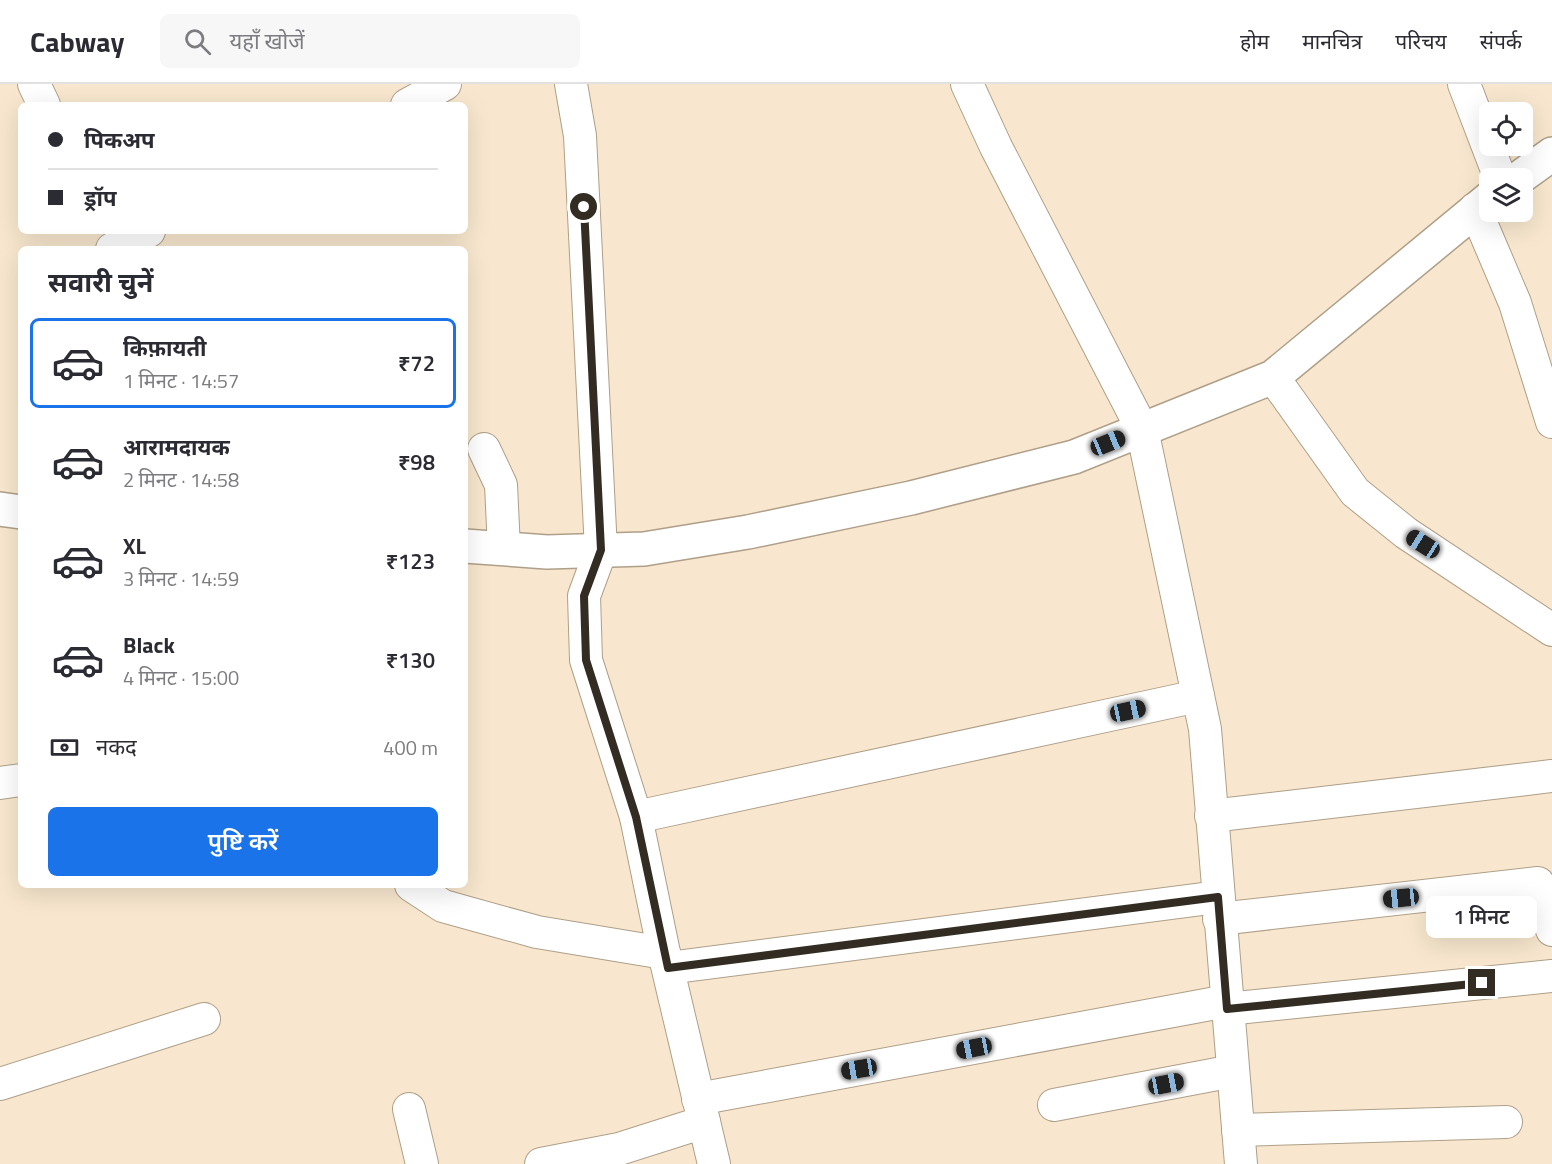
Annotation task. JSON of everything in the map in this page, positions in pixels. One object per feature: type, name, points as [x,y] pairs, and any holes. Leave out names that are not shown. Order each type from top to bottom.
[{"type":"main road","points":[[1533,168],[1552,154]]},
{"type":"main road","points":[[468,546],[547,552],[644,549],[748,532],[911,498],[1074,457],[1273,377],[1479,205]]},
{"type":"main road","points":[[0,509],[18,512]]},
{"type":"street","points":[[34,84],[43,102]]},
{"type":"street","points":[[412,102],[445,84]]},
{"type":"street","points":[[571,84],[580,135],[601,550],[584,596],[586,660],[636,817],[666,961],[714,1164]]},
{"type":"street","points":[[967,84],[996,147],[1142,429],[1205,729],[1218,908],[1241,1164]]},
{"type":"street","points":[[1464,84],[1496,168]]},
{"type":"street","points":[[1488,222],[1552,422]]},
{"type":"street","points":[[117,246],[143,234]]},
{"type":"street","points":[[1273,377],[1356,492],[1406,533],[1552,630]]},
{"type":"street","points":[[484,449],[501,485],[504,549]]},
{"type":"street","points":[[636,817],[1198,696]]},
{"type":"street","points":[[1211,816],[1552,776]]},
{"type":"street","points":[[0,783],[18,780]]},
{"type":"street","points":[[416,888],[443,906],[537,932],[666,961],[1218,908],[1538,883],[1552,930]]},
{"type":"street","points":[[541,1164],[619,1149],[701,1111],[1227,1005],[1552,976]]},
{"type":"street","points":[[0,1084],[204,1019]]},
{"type":"street","points":[[1054,1105],[1233,1071]]},
{"type":"street","points":[[410,1109],[422,1164]]},
{"type":"street","points":[[1238,1130],[1506,1122]]},
{"type":"route","points":[[584,207],[592,326],[601,550],[584,596],[586,660],[636,817],[668,968],[1218,897],[1227,1009],[1482,983]]}]
